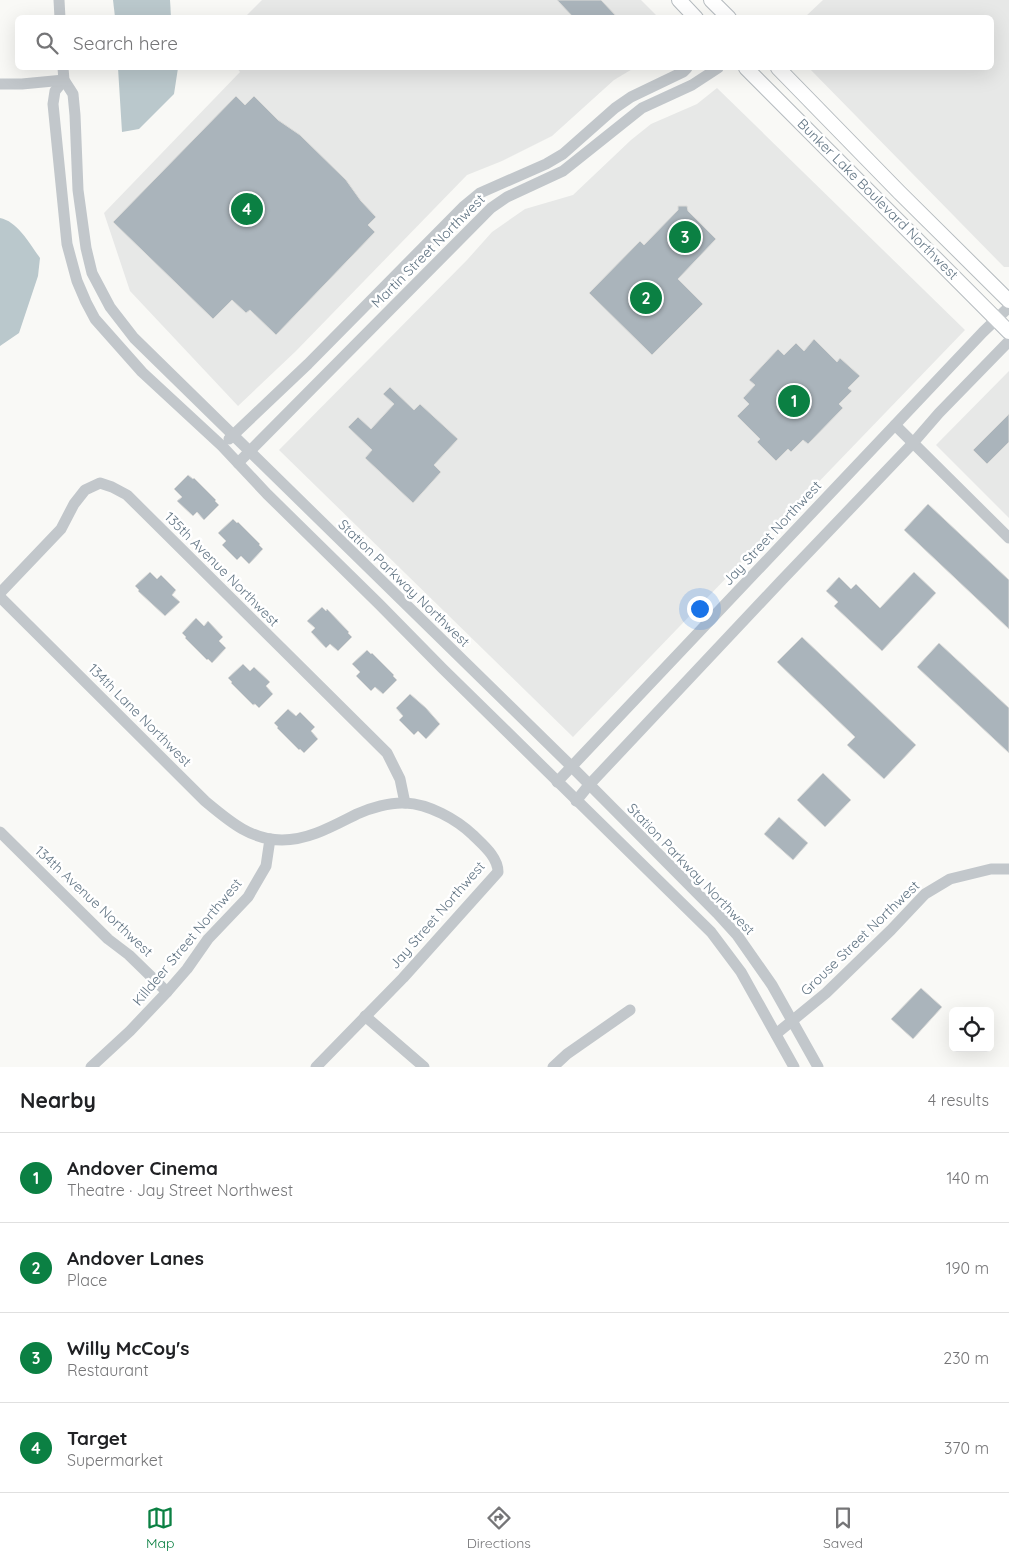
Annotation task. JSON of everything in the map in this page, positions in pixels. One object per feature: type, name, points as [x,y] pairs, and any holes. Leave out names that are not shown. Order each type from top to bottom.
[{"type":"main road","points":[[679,0],[693,15]]},
{"type":"main road","points":[[712,0],[726,15]]},
{"type":"main road","name":"Bunker Lake Boulevard Northwest","points":[[748,70],[1009,332]]},
{"type":"main road","name":"Bunker Lake Boulevard Northwest","points":[[780,70],[1009,301]]},
{"type":"street","points":[[59,0],[60,15]]},
{"type":"street","name":"Station Parkway Northwest","points":[[63,70],[64,80],[73,94],[78,190],[86,248],[92,273],[110,307],[134,338],[572,767],[737,935],[772,985],[818,1067]]},
{"type":"street","name":"Martin Street Northwest","points":[[222,446],[308,364],[463,207],[480,193],[546,164],[563,154],[615,108],[631,97],[685,70]]},
{"type":"street","name":"Martin Street Northwest","points":[[238,464],[491,208],[508,197],[563,171],[642,108],[692,85],[715,70]]},
{"type":"street","points":[[0,84],[64,80]]},
{"type":"street","points":[[64,80],[55,91],[53,104],[67,244],[77,281],[95,319],[142,372],[222,446],[267,494],[576,801],[711,932],[741,972],[794,1067]]},
{"type":"street","name":"Jay Street Northwest","points":[[557,782],[1009,307]]},
{"type":"street","points":[[576,801],[939,413],[1009,341]]},
{"type":"street","points":[[142,372],[155,358]]},
{"type":"street","points":[[895,425],[1009,538]]},
{"type":"street","name":"135th Avenue Northwest","points":[[0,592],[61,530],[74,504],[85,490],[100,483],[127,494],[386,753],[400,779],[405,802]]},
{"type":"street","name":"134th Lane Northwest","points":[[0,597],[205,801],[234,825],[260,838],[270,838]]},
{"type":"street","points":[[270,838],[282,840],[324,831],[360,813],[405,802]]},
{"type":"street","name":"Jay Street Northwest","points":[[316,1067],[403,978],[498,872],[491,853],[469,832],[450,818],[428,807],[405,802]]},
{"type":"street","name":"134th Avenue Northwest","points":[[0,832],[108,939],[129,955],[167,992]]},
{"type":"street","name":"Killdeer Street Northwest","points":[[91,1067],[130,1031],[167,992],[187,969],[208,939],[248,897],[266,866],[270,838]]},
{"type":"street","name":"Grouse Street Northwest","points":[[776,1034],[826,993],[925,894],[950,879],[991,869],[1009,869]]},
{"type":"street","points":[[552,1067],[567,1054],[630,1010]]},
{"type":"street","points":[[365,1016],[424,1067]]},
{"type":"shaded area","points":[[113,0],[170,0],[171,15],[115,15]]},
{"type":"shaded area","points":[[262,0],[641,0],[656,15],[247,15]]},
{"type":"shaded area","points":[[823,0],[1009,0],[1009,267],[1004,267],[811,70],[994,70],[994,15],[807,15]]},
{"type":"shaded area","points":[[118,70],[178,70],[174,94],[139,129],[122,132]]},
{"type":"shaded area","points":[[238,70],[631,70],[614,80],[552,136],[502,161],[467,175],[296,351],[238,406],[130,291],[104,213],[240,72]]},
{"type":"shaded area","points":[[717,88],[965,330],[573,737],[279,450],[467,260],[492,232],[525,209],[573,195],[631,140],[651,124],[697,104]]},
{"type":"shaded area","points":[[0,218],[17,228],[40,258],[38,276],[19,333],[0,346]]},
{"type":"shaded area","points":[[1009,371],[1009,518],[936,445]]},
{"type":"building","points":[[557,0],[601,0],[615,15],[571,15]]},
{"type":"building","points":[[236,96],[245,105],[254,96],[278,120],[300,135],[346,180],[361,201],[376,217],[368,225],[375,232],[276,335],[250,310],[246,313],[232,300],[213,319],[113,222]]},
{"type":"building","points":[[678,206],[687,206],[688,211],[716,239],[678,279],[703,304],[652,355],[589,293],[640,241],[644,245],[678,210]]},
{"type":"building","points":[[814,339],[837,362],[840,358],[860,376],[848,388],[852,391],[839,404],[843,408],[808,444],[803,440],[791,452],[788,449],[776,461],[757,442],[760,439],[737,416],[749,404],[743,398],[755,385],[749,380],[778,349],[784,355],[796,343],[804,351]]},
{"type":"building","points":[[390,387],[414,410],[420,404],[458,439],[434,465],[441,472],[413,503],[365,458],[372,450],[348,427],[358,417],[371,429],[394,404],[383,394]]},
{"type":"building","points":[[1009,414],[1009,442],[987,464],[973,450]]},
{"type":"building","points":[[188,475],[194,478],[219,505],[204,520],[197,512],[193,516],[177,501],[182,497],[174,489]]},
{"type":"building","points":[[928,504],[1009,580],[1009,629],[904,530]]},
{"type":"building","points":[[233,519],[263,549],[249,564],[241,556],[237,560],[222,545],[226,541],[218,533]]},
{"type":"building","points":[[150,572],[157,579],[161,575],[176,590],[172,595],[180,602],[165,616],[135,586]]},
{"type":"building","points":[[914,572],[936,593],[882,651],[834,606],[838,602],[826,591],[839,577],[851,589],[856,584],[880,608]]},
{"type":"building","points":[[322,607],[326,611],[327,609],[352,637],[338,651],[330,644],[326,648],[311,632],[315,628],[307,621]]},
{"type":"building","points":[[196,618],[204,626],[208,621],[223,637],[219,641],[226,648],[212,663],[182,633]]},
{"type":"building","points":[[802,637],[916,745],[884,779],[847,745],[855,737],[777,662]]},
{"type":"building","points":[[939,643],[1009,708],[1009,753],[917,667]]},
{"type":"building","points":[[367,650],[397,680],[383,694],[375,687],[371,691],[356,676],[360,672],[352,664]]},
{"type":"building","points":[[243,664],[250,671],[254,667],[270,682],[266,686],[273,694],[259,708],[255,704],[253,705],[228,678]]},
{"type":"building","points":[[410,694],[440,724],[426,739],[418,731],[414,735],[399,720],[403,716],[396,708]]},
{"type":"building","points":[[288,709],[296,716],[300,712],[315,727],[311,731],[318,739],[304,753],[274,723]]},
{"type":"building","points":[[823,773],[851,800],[825,827],[797,800]]},
{"type":"building","points":[[779,817],[808,843],[793,860],[764,834]]},
{"type":"building","points":[[921,988],[942,1007],[913,1039],[891,1019]]},
{"type":"place","name":"Target","points":[[247,209]]},
{"type":"place","name":"Willy McCoy's","points":[[685,237]]},
{"type":"place","name":"Andover Lanes","points":[[646,298]]},
{"type":"place","name":"Andover Cinema","points":[[794,401]]}]
